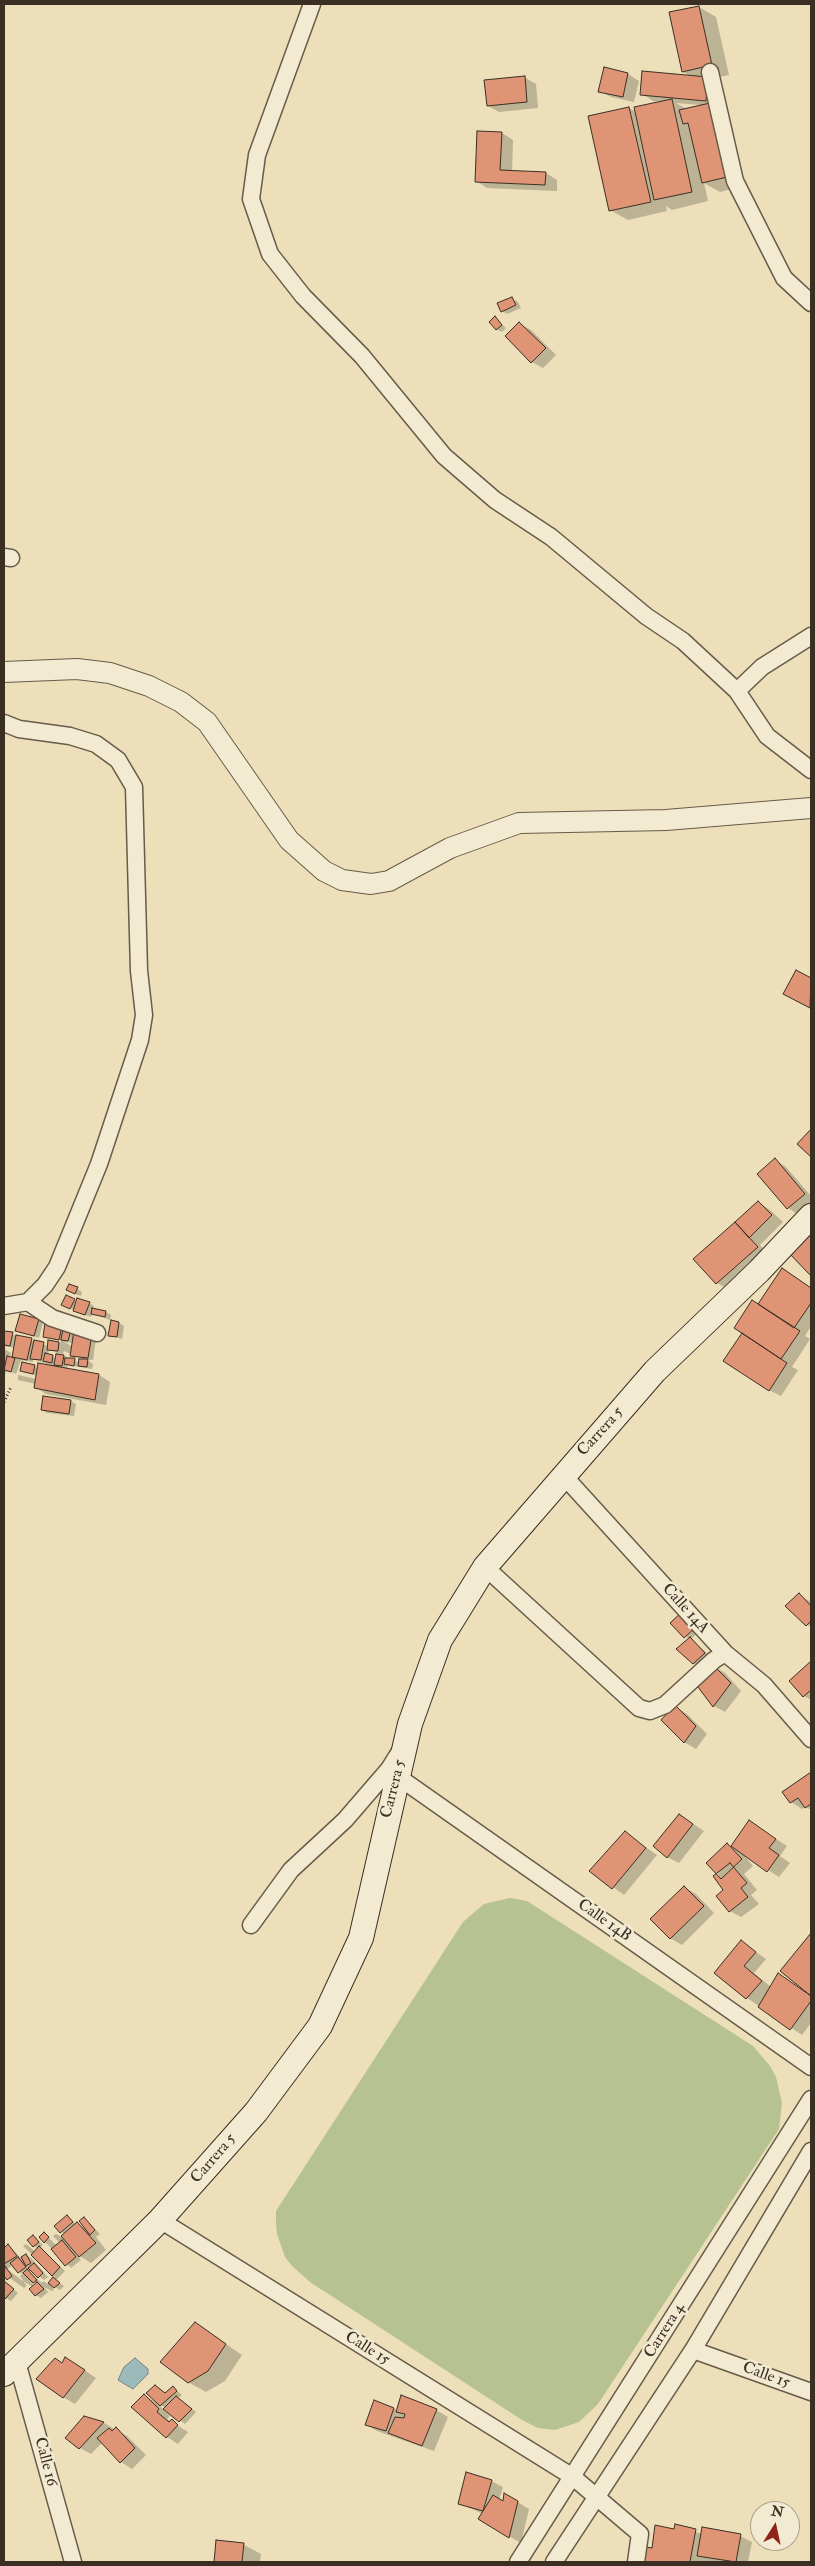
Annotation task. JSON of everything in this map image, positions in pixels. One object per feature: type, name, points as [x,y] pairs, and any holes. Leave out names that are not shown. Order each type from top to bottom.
[{"type":"main road","name":"Carrera 5","points":[[10,2368],[160,2220],[256,2112],[320,2026],[361,1938],[410,1724],[440,1640],[485,1567],[655,1371],[759,1271],[811,1216]]},
{"type":"street","points":[[312,4],[257,155],[250,199],[270,254],[303,296],[362,356],[444,456],[495,500],[551,537],[646,616],[683,641],[738,691],[767,736],[811,770]]},
{"type":"street","points":[[710,72],[735,181],[784,278],[811,303]]},
{"type":"street","points":[[738,691],[762,667],[811,636]]},
{"type":"street","points":[[4,672],[77,669],[110,674],[149,686],[181,702],[207,722],[289,840],[324,872],[342,880],[371,884],[389,881],[450,848],[519,823],[666,820],[811,808]]},
{"type":"street","points":[[4,723],[19,729],[70,736],[96,744],[118,760],[134,787],[139,971],[144,1016],[140,1040],[99,1164],[57,1267],[45,1286],[28,1302],[4,1306]]},
{"type":"street","points":[[28,1302],[52,1318],[97,1333]]},
{"type":"street","name":"Calle 14A","points":[[563,1475],[725,1653],[764,1685],[811,1739]]},
{"type":"street","points":[[485,1567],[639,1708],[650,1711],[665,1705],[714,1660],[725,1653]]},
{"type":"street","points":[[251,1925],[291,1870],[345,1820],[389,1769],[405,1744]]},
{"type":"street","name":"Calle 14B","points":[[397,1776],[811,2067]]},
{"type":"street","name":"Carrera 4","points":[[518,2562],[811,2099]]},
{"type":"street","name":"Carrera 4","points":[[554,2562],[694,2350],[811,2152]]},
{"type":"street","name":"Calle 15","points":[[160,2220],[573,2477],[640,2534],[636,2562]]},
{"type":"street","name":"Calle 15","points":[[694,2350],[811,2392]]},
{"type":"street","name":"Calle 16","points":[[10,2368],[72,2562]]},
{"type":"path","points":[[4,1402],[10,1387]]},
{"type":"green space","points":[[510,1898],[527,1901],[753,2046],[770,2066],[776,2077],[782,2103],[779,2129],[598,2404],[579,2422],[555,2430],[538,2428],[522,2420],[310,2282],[285,2257],[277,2234],[276,2223],[276,2211],[463,1922],[484,1904]]},
{"type":"water","points":[[135,2358],[148,2369],[148,2374],[133,2389],[118,2380],[124,2367]]},
{"type":"building","points":[[699,6],[712,65],[682,72],[669,12]]},
{"type":"building","points":[[604,67],[628,73],[623,97],[598,92]]},
{"type":"building","points":[[642,71],[708,77],[706,101],[640,95]]},
{"type":"building","points":[[525,76],[527,102],[487,106],[484,80]]},
{"type":"building","points":[[672,99],[692,192],[654,200],[634,107]]},
{"type":"building","points":[[710,103],[727,177],[702,183],[688,123],[683,124],[679,110]]},
{"type":"building","points":[[629,107],[651,202],[609,211],[588,116]]},
{"type":"building","points":[[477,131],[502,132],[500,170],[546,172],[545,185],[475,182]]},
{"type":"building","points":[[512,297],[516,305],[501,312],[497,303]]},
{"type":"building","points":[[495,316],[502,325],[496,330],[489,322]]},
{"type":"building","points":[[519,322],[546,348],[531,363],[505,336]]},
{"type":"building","points":[[796,970],[811,978],[810,1008],[783,994]]},
{"type":"building","points":[[811,1129],[811,1157],[797,1144]]},
{"type":"building","points":[[775,1158],[805,1194],[787,1209],[757,1174]]},
{"type":"building","points":[[758,1201],[772,1215],[749,1238],[735,1222]]},
{"type":"building","points":[[735,1222],[758,1247],[716,1284],[693,1259]]},
{"type":"building","points":[[811,1229],[811,1276],[787,1251]]},
{"type":"building","points":[[782,1268],[811,1288],[811,1303],[794,1328],[758,1304]]},
{"type":"building","points":[[69,1284],[78,1287],[75,1294],[66,1290]]},
{"type":"building","points":[[66,1295],[75,1299],[70,1309],[61,1305]]},
{"type":"building","points":[[77,1298],[90,1302],[85,1315],[73,1311]]},
{"type":"building","points":[[752,1300],[800,1331],[781,1359],[734,1328]]},
{"type":"building","points":[[92,1308],[106,1311],[105,1317],[91,1314]]},
{"type":"building","points":[[20,1314],[39,1319],[34,1336],[15,1331]]},
{"type":"building","points":[[111,1320],[119,1322],[117,1337],[108,1336]]},
{"type":"building","points":[[45,1323],[62,1326],[59,1340],[43,1337]]},
{"type":"building","points":[[63,1329],[71,1330],[68,1341],[61,1340]]},
{"type":"building","points":[[4,1331],[13,1332],[10,1346],[4,1345]]},
{"type":"building","points":[[74,1331],[92,1334],[88,1358],[70,1356]]},
{"type":"building","points":[[742,1333],[787,1363],[769,1391],[723,1361]]},
{"type":"building","points":[[16,1335],[32,1338],[27,1360],[12,1357]]},
{"type":"building","points":[[34,1340],[44,1342],[41,1360],[30,1359]]},
{"type":"building","points":[[48,1340],[59,1342],[58,1351],[47,1350]]},
{"type":"building","points":[[45,1353],[53,1355],[52,1363],[43,1361]]},
{"type":"building","points":[[56,1354],[64,1355],[62,1366],[54,1365]]},
{"type":"building","points":[[7,1356],[15,1358],[11,1372],[4,1370]]},
{"type":"building","points":[[65,1358],[75,1358],[74,1366],[64,1364]]},
{"type":"building","points":[[79,1359],[88,1359],[87,1367],[78,1366]]},
{"type":"building","points":[[22,1362],[35,1365],[33,1374],[20,1371]]},
{"type":"building","points":[[38,1363],[99,1374],[95,1400],[34,1388]]},
{"type":"building","points":[[43,1396],[71,1400],[69,1414],[41,1410]]},
{"type":"building","points":[[799,1593],[811,1606],[811,1621],[806,1626],[785,1606]]},
{"type":"building","points":[[683,1611],[697,1626],[684,1638],[670,1623]]},
{"type":"building","points":[[690,1637],[705,1653],[693,1664],[676,1649]]},
{"type":"building","points":[[811,1661],[811,1690],[803,1697],[789,1681]]},
{"type":"building","points":[[713,1665],[731,1683],[713,1707],[695,1683]]},
{"type":"building","points":[[675,1705],[696,1726],[684,1743],[661,1720]]},
{"type":"building","points":[[811,1772],[811,1804],[805,1808],[798,1798],[790,1803],[782,1792]]},
{"type":"building","points":[[679,1814],[693,1824],[667,1858],[653,1846]]},
{"type":"building","points":[[749,1820],[776,1839],[769,1848],[779,1855],[767,1872],[731,1846]]},
{"type":"building","points":[[625,1831],[646,1848],[612,1889],[589,1871]]},
{"type":"building","points":[[727,1843],[742,1859],[721,1879],[706,1863]]},
{"type":"building","points":[[730,1863],[747,1883],[741,1888],[748,1897],[729,1912],[716,1896],[723,1890],[713,1876]]},
{"type":"building","points":[[684,1886],[704,1906],[670,1939],[650,1919]]},
{"type":"building","points":[[811,1933],[811,1996],[780,1971]]},
{"type":"building","points":[[741,1940],[756,1952],[744,1966],[762,1981],[746,1999],[714,1973]]},
{"type":"building","points":[[778,1973],[811,1996],[811,2001],[790,2030],[758,2007]]},
{"type":"building","points":[[67,2215],[73,2222],[60,2233],[54,2226]]},
{"type":"building","points":[[84,2217],[95,2230],[90,2235],[79,2221]]},
{"type":"building","points":[[77,2222],[96,2243],[79,2257],[61,2236]]},
{"type":"building","points":[[44,2232],[49,2237],[44,2243],[39,2237]]},
{"type":"building","points":[[33,2235],[39,2242],[33,2247],[27,2240]]},
{"type":"building","points":[[62,2240],[76,2257],[65,2266],[51,2249]]},
{"type":"building","points":[[8,2244],[17,2256],[4,2264],[4,2248]]},
{"type":"building","points":[[39,2246],[60,2267],[52,2276],[31,2255]]},
{"type":"building","points":[[26,2254],[31,2263],[26,2266],[21,2257]]},
{"type":"building","points":[[18,2257],[26,2267],[18,2273],[10,2263]]},
{"type":"building","points":[[34,2263],[43,2273],[38,2278],[28,2268]]},
{"type":"building","points":[[5,2266],[12,2276],[7,2280],[4,2276]]},
{"type":"building","points":[[27,2269],[37,2280],[33,2283],[23,2273]]},
{"type":"building","points":[[53,2277],[60,2283],[54,2288],[48,2283]]},
{"type":"building","points":[[4,2281],[14,2289],[5,2299],[4,2298]]},
{"type":"building","points":[[37,2282],[44,2289],[35,2296],[29,2289]]},
{"type":"building","points":[[195,2322],[226,2344],[208,2371],[188,2383],[160,2362]]},
{"type":"building","points":[[65,2357],[85,2370],[63,2398],[36,2379],[55,2358],[62,2363]]},
{"type":"building","points":[[155,2385],[165,2393],[173,2386],[177,2391],[160,2406],[146,2393]]},
{"type":"building","points":[[144,2394],[159,2409],[157,2412],[169,2422],[172,2419],[178,2425],[166,2438],[131,2407]]},
{"type":"building","points":[[401,2395],[437,2409],[422,2446],[388,2433],[395,2417],[404,2418],[405,2414],[396,2412]]},
{"type":"building","points":[[176,2396],[192,2409],[179,2422],[163,2409]]},
{"type":"building","points":[[374,2400],[394,2408],[386,2431],[365,2425]]},
{"type":"building","points":[[84,2416],[104,2422],[79,2449],[65,2438]]},
{"type":"building","points":[[116,2427],[135,2448],[120,2463],[97,2438],[109,2428],[112,2431]]},
{"type":"building","points":[[466,2472],[492,2480],[483,2511],[458,2504]]},
{"type":"building","points":[[504,2493],[518,2501],[509,2538],[478,2519],[493,2495],[503,2501]]},
{"type":"building","points":[[675,2524],[696,2529],[690,2562],[643,2562],[646,2547],[652,2548],[655,2525],[674,2529]]},
{"type":"building","points":[[702,2527],[741,2534],[736,2562],[697,2556]]},
{"type":"building","points":[[216,2540],[244,2543],[242,2562],[214,2562]]}]
